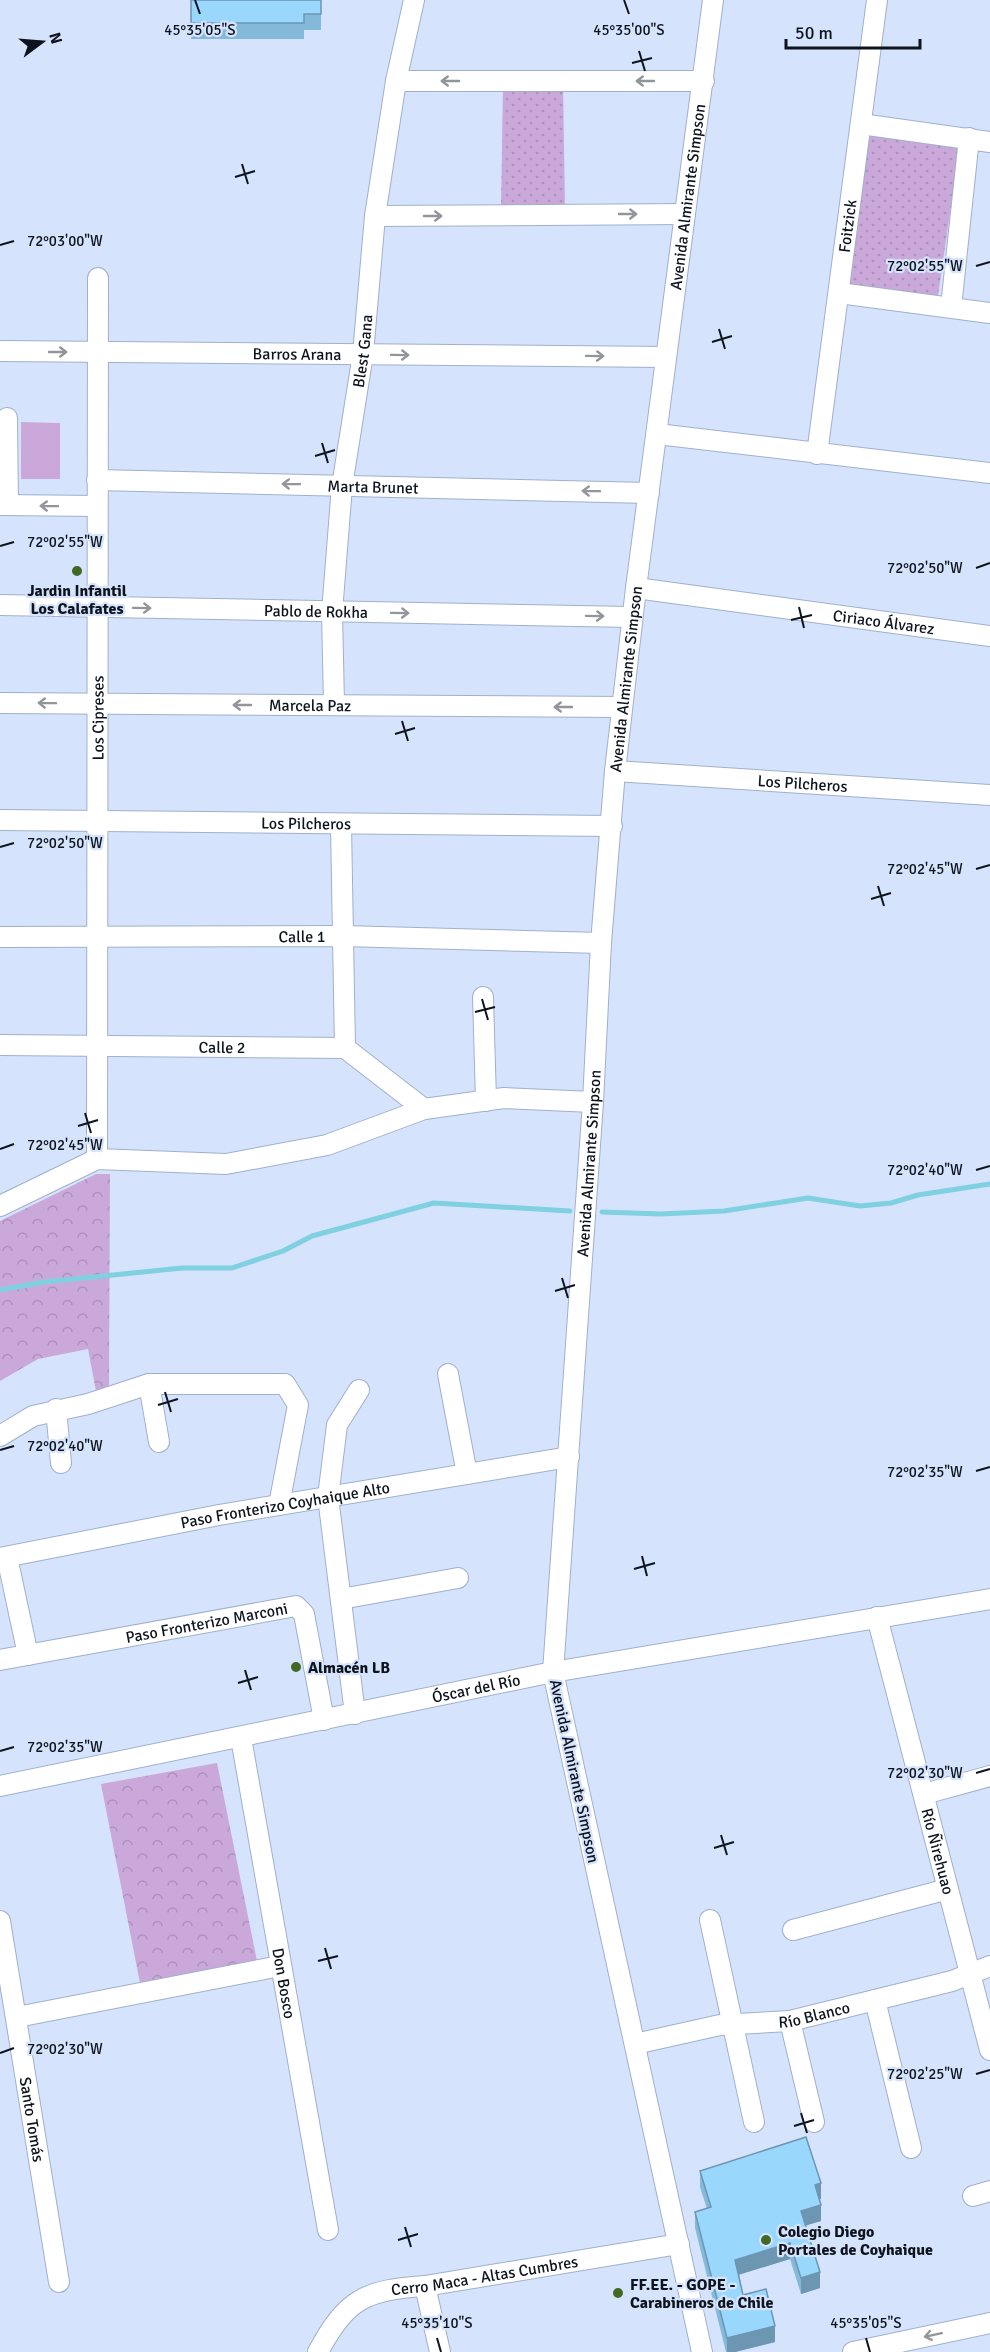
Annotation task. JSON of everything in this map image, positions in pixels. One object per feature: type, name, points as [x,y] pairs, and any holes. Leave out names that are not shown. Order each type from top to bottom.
[{"type":"street","name":"Blest Gana","points":[[334,705],[332,612],[342,486],[363,354],[375,216],[396,81],[414,0]]},
{"type":"street","name":"Avenida Almirante Simpson","points":[[702,2352],[553,1672],[615,771],[632,616],[713,0]]},
{"type":"street","name":"Foitzick","points":[[817,454],[877,0]]},
{"type":"street","points":[[396,81],[704,81]]},
{"type":"street","points":[[861,124],[990,142]]},
{"type":"street","points":[[951,308],[969,138]]},
{"type":"street","points":[[375,216],[685,214]]},
{"type":"street","name":"Los Cipreses","points":[[97,1159],[95,937],[98,278]]},
{"type":"street","points":[[839,293],[990,313]]},
{"type":"street","name":"Barros Arana","points":[[0,351],[666,357]]},
{"type":"street","points":[[7,418],[4,505],[97,506]]},
{"type":"street","points":[[657,435],[990,473]]},
{"type":"street","name":"Marta Brunet","points":[[97,480],[649,493]]},
{"type":"street","name":"Ciriaco Álvarez","points":[[636,588],[990,636]]},
{"type":"street","name":"Pablo de Rokha","points":[[0,605],[632,616]]},
{"type":"street","name":"Marcela Paz","points":[[0,703],[622,707]]},
{"type":"street","name":"Los Pilcheros","points":[[615,771],[990,795]]},
{"type":"street","name":"Los Pilcheros","points":[[0,820],[612,826]]},
{"type":"street","points":[[341,825],[345,1048],[424,1109]]},
{"type":"street","name":"Calle 1","points":[[0,937],[344,936],[602,943]]},
{"type":"street","points":[[483,997],[486,1101]]},
{"type":"street","name":"Calle 2","points":[[0,1045],[345,1048]]},
{"type":"street","points":[[0,1206],[97,1159],[226,1164],[327,1145],[424,1109],[504,1098],[593,1102]]},
{"type":"street","points":[[448,1374],[467,1474]]},
{"type":"street","points":[[149,1384],[159,1442]]},
{"type":"street","points":[[0,1436],[33,1416],[56,1409],[88,1404],[149,1384],[285,1384],[298,1405],[279,1505]]},
{"type":"street","points":[[355,1714],[328,1497],[337,1425],[359,1390]]},
{"type":"street","points":[[56,1409],[61,1463]]},
{"type":"street","name":"Paso Fronterizo Coyhaique Alto","points":[[3,1557],[279,1505],[569,1457]]},
{"type":"street","points":[[3,1557],[28,1654]]},
{"type":"street","points":[[341,1599],[458,1578]]},
{"type":"street","name":"Óscar del Río","points":[[0,1786],[553,1672],[990,1599]]},
{"type":"street","name":"Paso Fronterizo Marconi","points":[[0,1660],[296,1605],[304,1614],[324,1720]]},
{"type":"street","name":"Río Ñirehuao","points":[[877,1617],[990,2050]]},
{"type":"street","name":"Don Bosco","points":[[241,1738],[328,2230]]},
{"type":"street","points":[[924,1794],[990,1776]]},
{"type":"street","points":[[793,1930],[948,1888]]},
{"type":"street","points":[[710,1920],[754,2122]]},
{"type":"street","name":"Santo Tomás","points":[[0,1921],[59,2282]]},
{"type":"street","points":[[17,2017],[280,1966]]},
{"type":"street","name":"Río Blanco","points":[[635,2044],[732,2024],[776,2024],[790,2021],[970,1975],[990,1966]]},
{"type":"street","points":[[875,2000],[911,2148]]},
{"type":"street","points":[[790,2021],[814,2122]]},
{"type":"street","name":"Cerro Maca - Altas Cumbres","points":[[318,2352],[331,2328],[356,2302],[385,2289],[424,2286],[678,2244]]},
{"type":"street","points":[[424,2286],[437,2349]]},
{"type":"street","points":[[853,2352],[990,2323]]},
{"type":"green space","points":[[503,85],[563,85],[565,208],[501,208]]},
{"type":"green space","points":[[869,130],[960,143],[937,303],[846,290]]},
{"type":"green space","points":[[21,422],[60,423],[60,479],[21,479]]},
{"type":"green space","points":[[96,1174],[110,1174],[109,1386],[96,1391],[88,1349],[38,1359],[0,1381],[0,1221]]},
{"type":"green space","points":[[217,1763],[258,1966],[140,1983],[101,1784]]},
{"type":"building","points":[[191,0],[321,0],[321,14],[304,14],[304,23],[191,23]]},
{"type":"building","points":[[806,2137],[821,2183],[815,2185],[821,2205],[801,2211],[820,2272],[801,2278],[790,2243],[735,2260],[743,2295],[766,2289],[775,2326],[727,2338],[695,2212],[711,2207],[700,2171]]},
{"type":"waterway","points":[[602,1212],[661,1214],[724,1211],[808,1198],[860,1206],[891,1203],[918,1195],[990,1184]]},
{"type":"waterway","points":[[0,1290],[44,1282],[182,1268],[232,1268],[283,1251],[312,1236],[434,1203],[570,1211]]},
{"type":"place","name":"Jardin Infantil Los Calafates","points":[[77,571]]},
{"type":"place","name":"Almacén LB","points":[[296,1667]]},
{"type":"place","name":"Colegio Diego Portales de Coyhaique","points":[[766,2240]]},
{"type":"place","name":"FF.EE. - GOPE - Carabineros de Chile","points":[[618,2293]]}]
